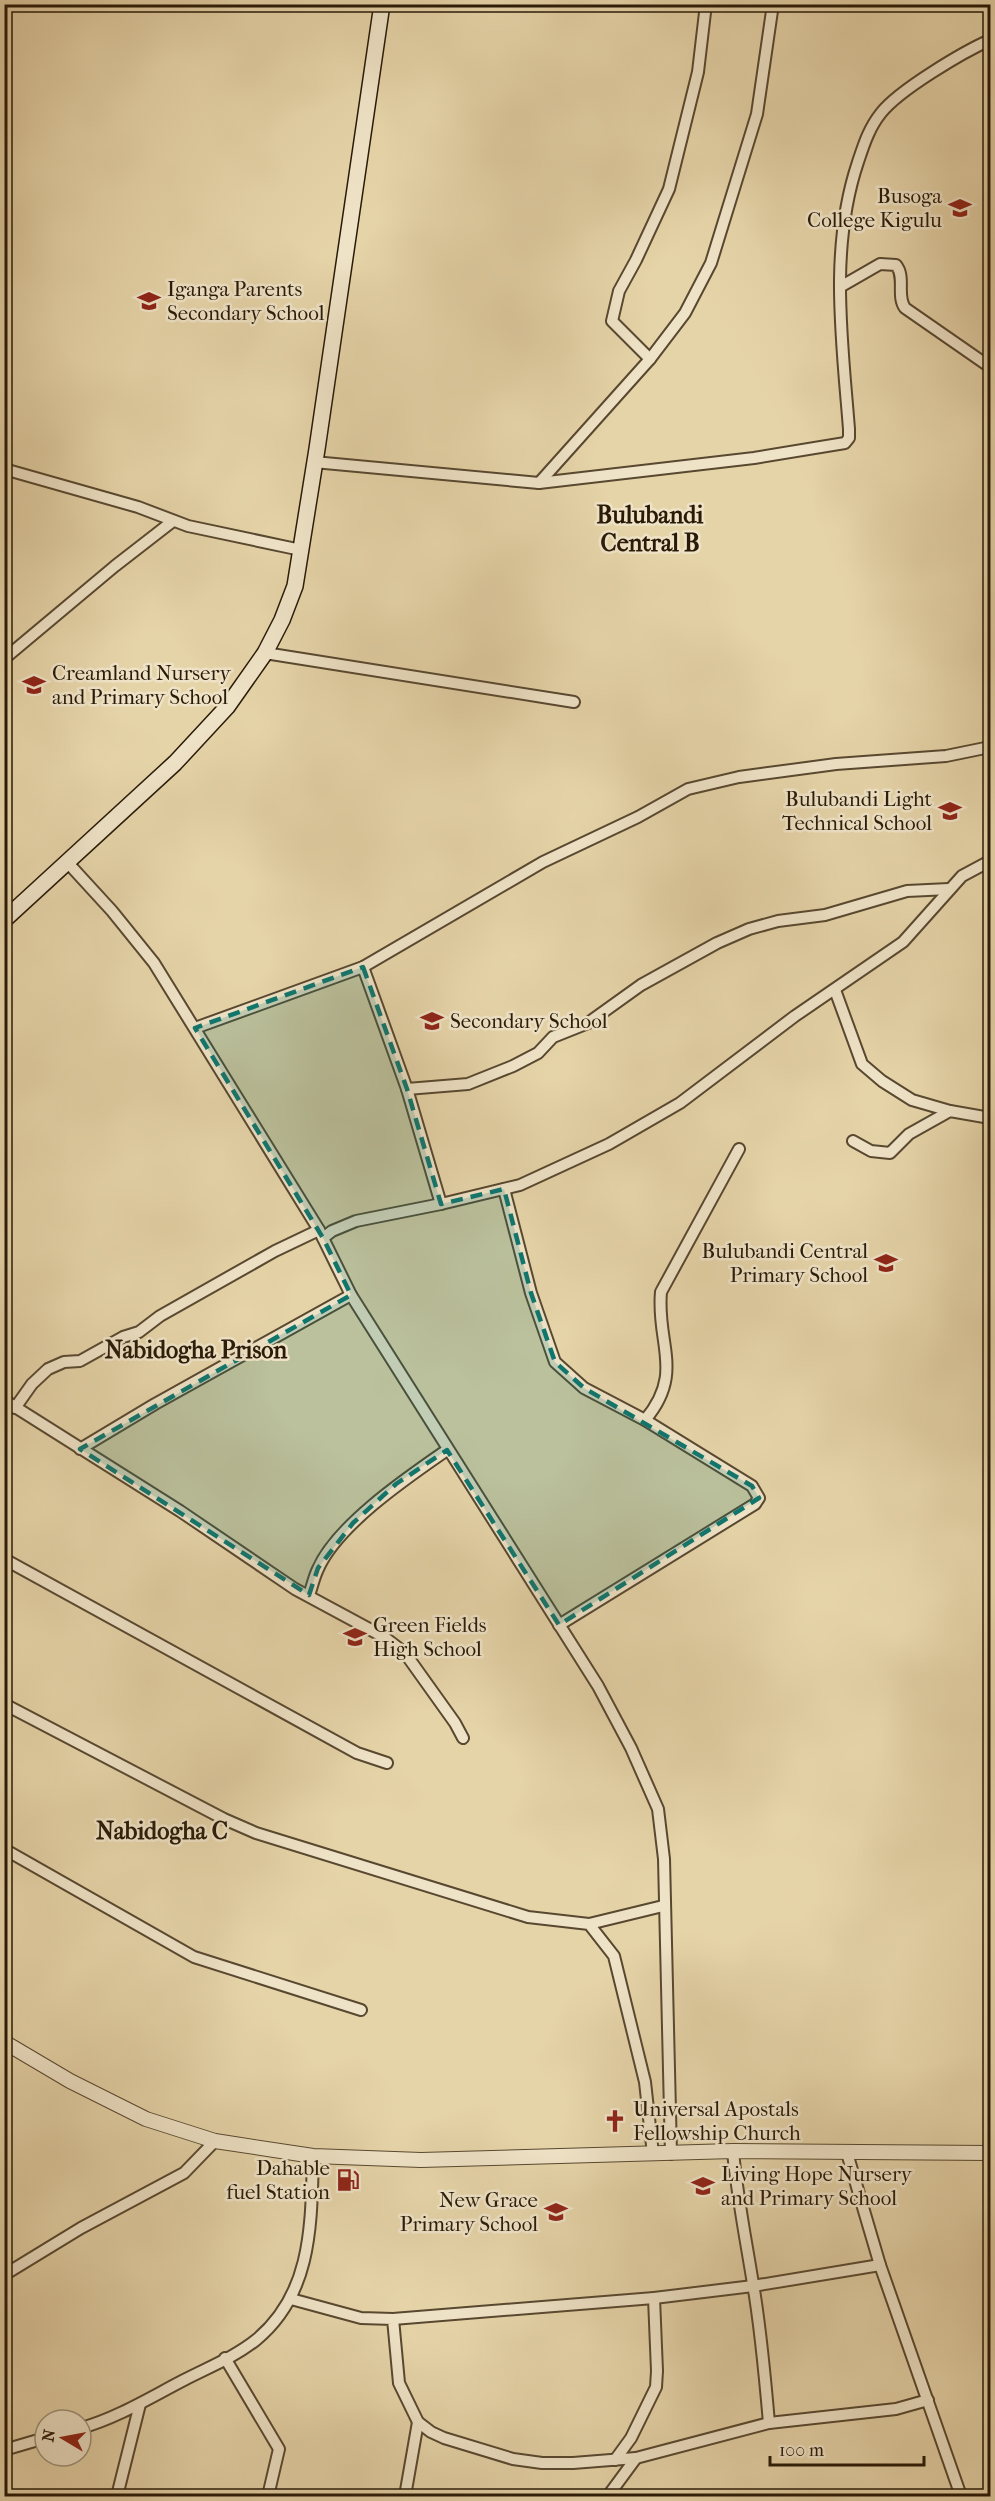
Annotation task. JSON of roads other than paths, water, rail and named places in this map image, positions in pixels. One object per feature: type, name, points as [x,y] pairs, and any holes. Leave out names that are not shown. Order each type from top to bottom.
[{"type":"main road","points":[[4,920],[175,763],[227,707],[265,653],[282,620],[295,586],[301,550],[382,4]]},
{"type":"street","points":[[650,359],[612,321],[619,291],[669,189],[698,72],[706,4]]},
{"type":"street","points":[[539,483],[650,359],[685,313],[711,263],[757,114],[773,4]]},
{"type":"street","points":[[314,462],[539,483],[754,458],[845,442],[849,438],[849,429],[840,318],[840,251],[852,181],[868,132],[882,111],[903,92],[990,40]]},
{"type":"street","points":[[840,287],[880,264],[896,265],[900,270],[902,304],[905,308],[990,367]]},
{"type":"street","points":[[4,469],[138,507],[173,521],[301,550]]},
{"type":"street","points":[[4,658],[173,521]]},
{"type":"street","points":[[265,653],[574,702]]},
{"type":"street","points":[[195,1028],[363,967],[543,862],[638,817],[688,789],[739,777],[836,764],[946,756],[990,747]]},
{"type":"street","points":[[15,1408],[32,1384],[48,1369],[64,1362],[80,1361],[123,1337],[139,1332],[160,1316],[275,1251],[356,1221],[520,1185],[609,1144],[680,1102],[795,1016],[903,942],[962,876],[990,861]]},
{"type":"street","points":[[68,863],[112,911],[154,963],[321,1234],[351,1295],[604,1696],[631,1748],[658,1809],[663,1859],[671,2154]]},
{"type":"street","points":[[407,1089],[468,1084],[513,1066],[538,1053],[553,1037],[588,1023],[641,985],[717,943],[749,929],[778,921],[825,915],[907,891],[950,889]]},
{"type":"street","points":[[363,967],[407,1089],[441,1204]]},
{"type":"street","points":[[835,990],[862,1064],[882,1081],[912,1100],[950,1112],[990,1118]]},
{"type":"street","points":[[853,1141],[871,1151],[890,1153],[909,1134],[950,1112]]},
{"type":"street","points":[[645,1420],[660,1397],[666,1378],[668,1359],[659,1310],[661,1292],[740,1149]]},
{"type":"street","points":[[504,1189],[531,1293],[555,1362],[584,1388],[645,1420],[752,1486],[759,1498],[755,1504],[706,1535],[641,1572],[559,1624]]},
{"type":"street","points":[[80,1449],[155,1404],[351,1295]]},
{"type":"street","points":[[4,1400],[180,1511],[295,1589],[384,1637],[405,1653],[455,1723],[463,1738]]},
{"type":"street","points":[[309,1595],[318,1568],[353,1523],[396,1485],[447,1450]]},
{"type":"street","points":[[4,1559],[357,1753],[387,1763]]},
{"type":"street","points":[[4,1704],[224,1819],[256,1833],[528,1917],[590,1924],[663,1906]]},
{"type":"street","points":[[4,1849],[194,1957],[361,2010]]},
{"type":"street","points":[[590,1924],[614,1956],[645,2082],[653,2154]]},
{"type":"street","points":[[4,2042],[70,2081],[146,2119],[215,2141],[313,2156],[421,2160],[733,2151],[990,2153]]},
{"type":"street","points":[[4,2275],[81,2228],[184,2173],[215,2141]]},
{"type":"street","points":[[733,2151],[737,2196],[764,2363],[769,2423]]},
{"type":"street","points":[[847,2153],[879,2265],[961,2496]]},
{"type":"street","points":[[93,2423],[140,2404],[225,2358],[261,2336],[274,2323],[291,2299],[305,2260],[311,2216],[313,2156]]},
{"type":"street","points":[[291,2299],[361,2318],[393,2319],[654,2298],[753,2286],[879,2265]]},
{"type":"street","points":[[615,2460],[631,2438],[656,2387],[654,2298]]},
{"type":"street","points":[[393,2319],[399,2383],[418,2422],[444,2438],[513,2459],[542,2463],[636,2458],[769,2423],[896,2409],[928,2400]]},
{"type":"street","points":[[225,2358],[279,2449],[268,2496]]},
{"type":"street","points":[[117,2496],[140,2404]]},
{"type":"street","points":[[405,2496],[418,2422]]},
{"type":"street","points":[[4,2450],[33,2442]]},
{"type":"street","points":[[608,2496],[636,2458]]},
{"type":"place","name":"Busoga College Kigulu","points":[[960,208]]},
{"type":"place","name":"Iganga Parents Secondary School","points":[[149,301]]},
{"type":"place","name":"Creamland Nursery and Primary School","points":[[34,685]]},
{"type":"place","name":"Bulubandi Light Technical School","points":[[950,811]]},
{"type":"place","name":"Secondary School","points":[[432,1021]]},
{"type":"place","name":"Bulubandi Central Primary School","points":[[886,1263]]},
{"type":"place","name":"Green Fields High School","points":[[355,1637]]},
{"type":"place","name":"Universal Apostals Fellowship Church","points":[[615,2121]]},
{"type":"place","name":"Dahable fuel Station","points":[[348,2180]]},
{"type":"place","name":"Living Hope Nursery and Primary School","points":[[703,2186]]},
{"type":"place","name":"New Grace Primary School","points":[[556,2212]]},
{"type":"district","name":"Bulubandi Central B","points":[[650,529]]},
{"type":"district","name":"Nabidogha Prison","points":[[196,1350]]},
{"type":"district","name":"Nabidogha C","points":[[162,1831]]}]
